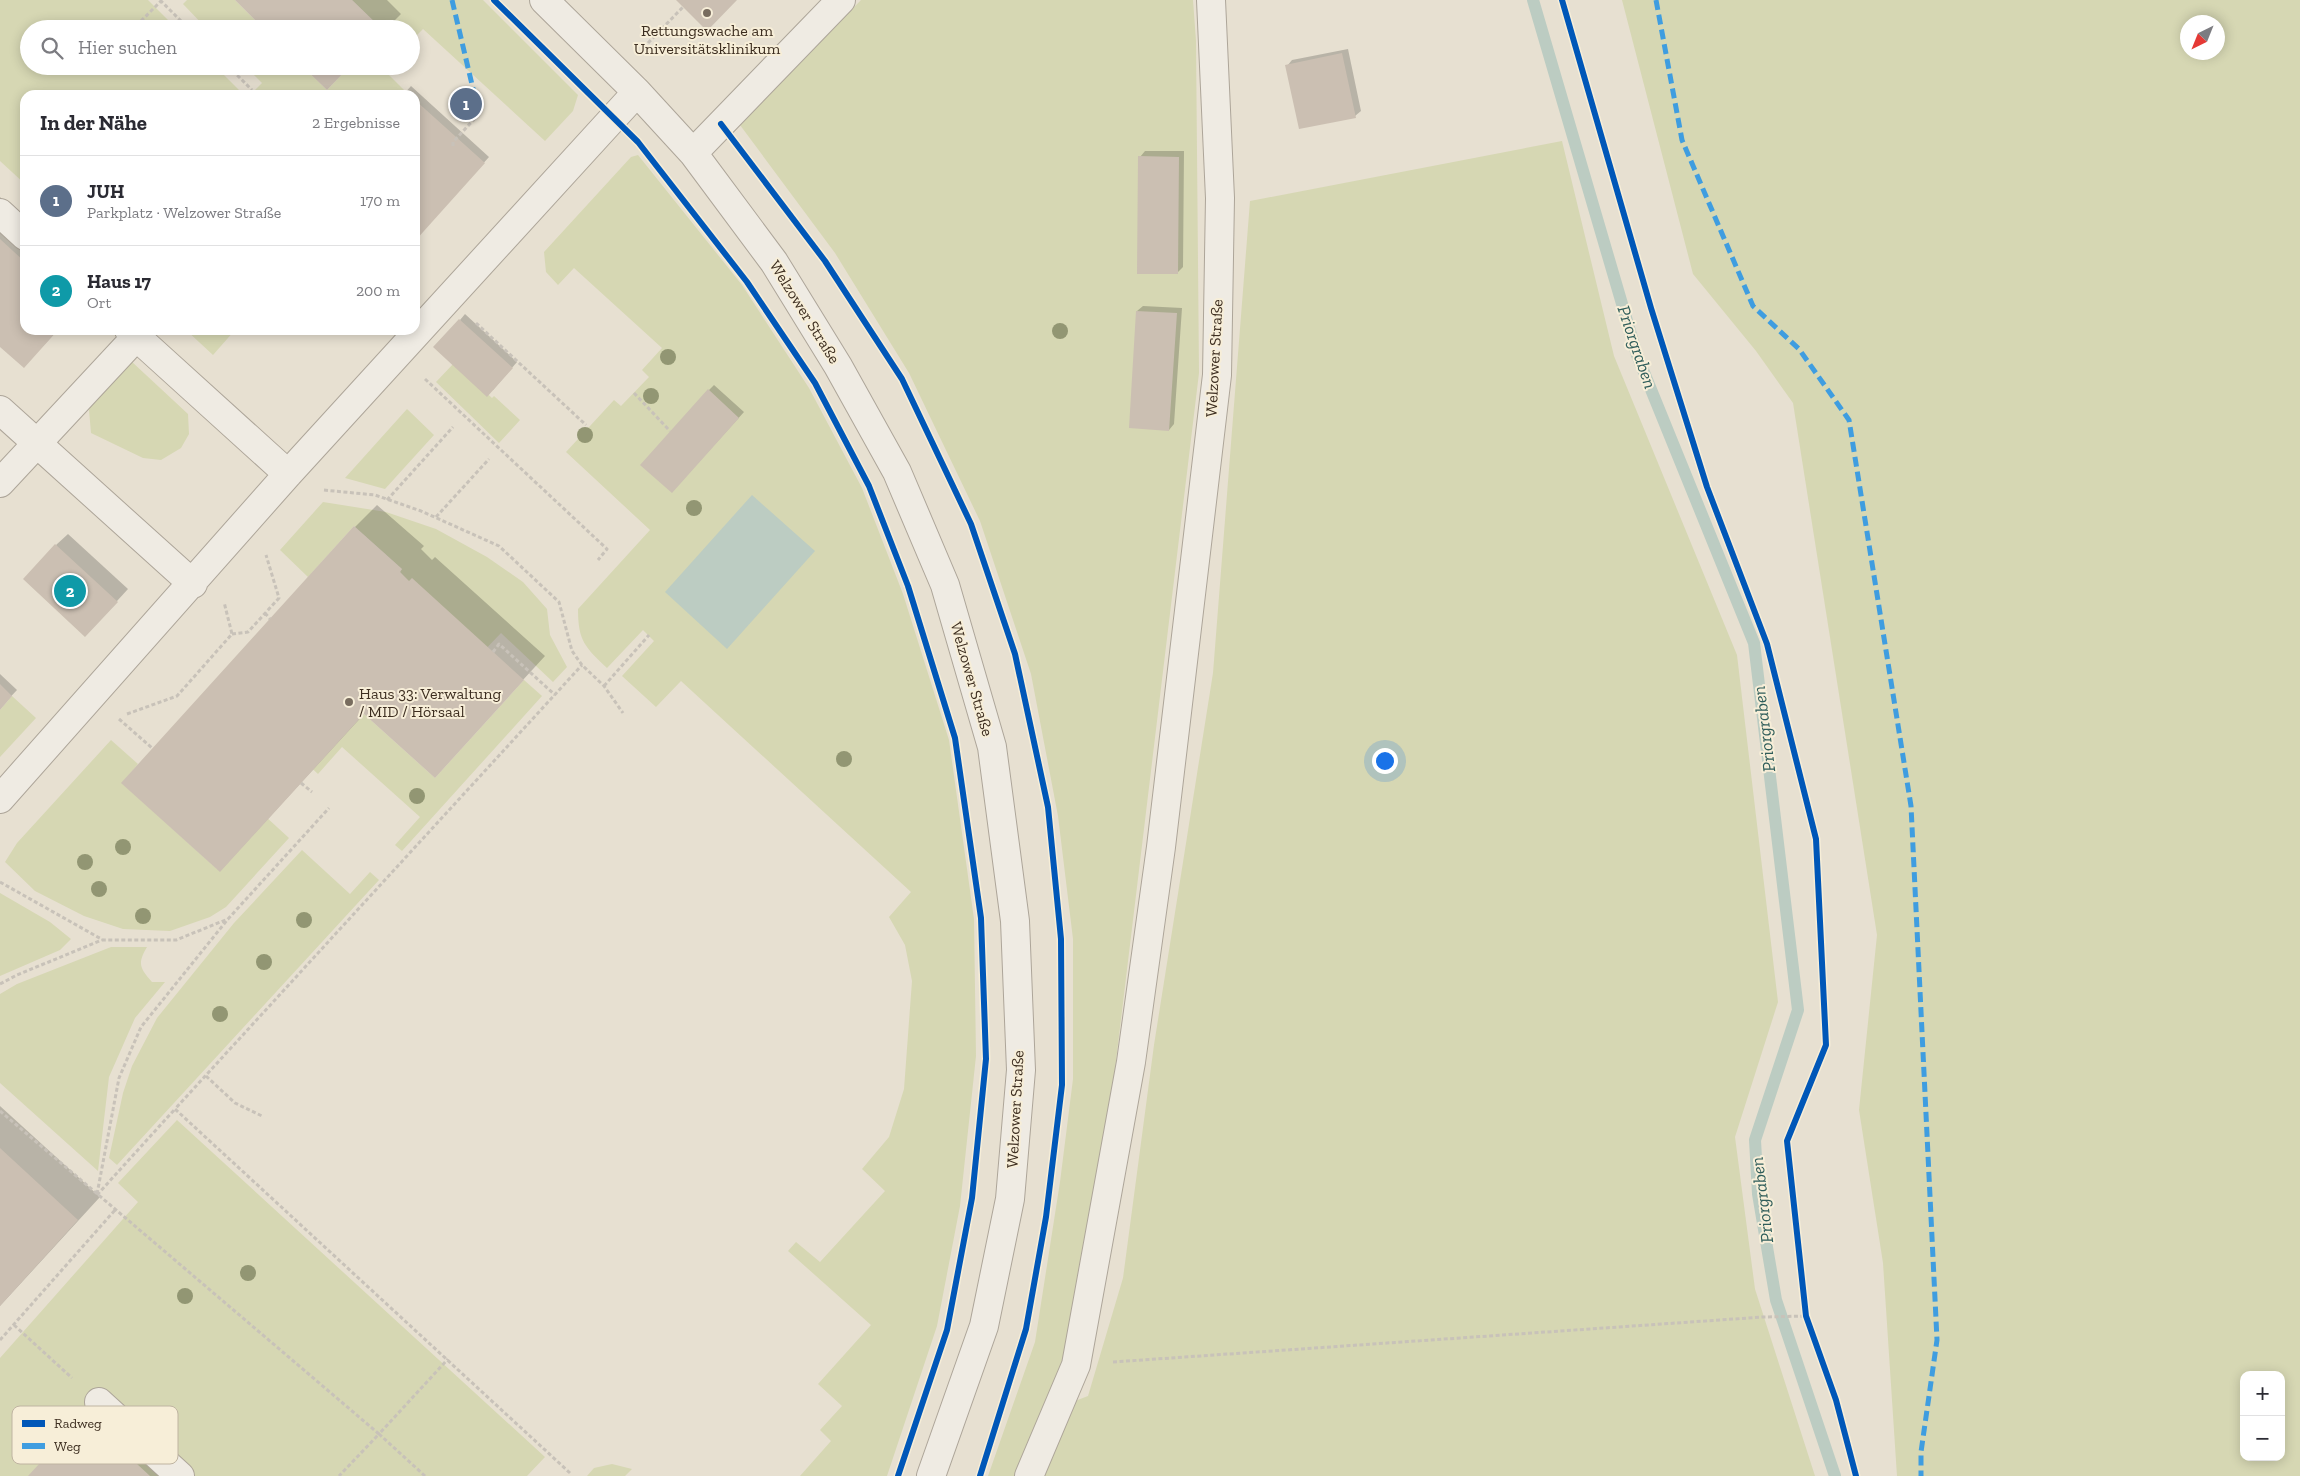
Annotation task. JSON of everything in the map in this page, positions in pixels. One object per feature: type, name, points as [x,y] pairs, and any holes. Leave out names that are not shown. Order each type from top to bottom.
[{"type":"street","name":"Welzower Straße","points":[[544,0],[637,92],[693,153],[774,262],[838,366],[897,472],[945,585],[992,747],[1015,921],[1021,1070],[1010,1198],[984,1326],[931,1476]]},
{"type":"street","points":[[693,153],[841,0]]},
{"type":"street","name":"Welzower Straße","points":[[1029,1476],[1076,1365],[1131,1062],[1161,847],[1217,375],[1220,198],[1211,0]]},
{"type":"street","points":[[420,330],[637,92]]},
{"type":"street","points":[[0,214],[20,232]]},
{"type":"street","points":[[0,483],[130,335]]},
{"type":"street","points":[[134,335],[288,474]]},
{"type":"street","points":[[0,799],[288,474],[415,335]]},
{"type":"street","points":[[0,410],[192,584]]},
{"type":"street","points":[[98,1402],[102,1406]]},
{"type":"street","points":[[167,1464],[180,1476]]},
{"type":"path","points":[[143,20],[161,0],[181,20]]},
{"type":"path","points":[[648,43],[683,7]]},
{"type":"path","points":[[237,75],[252,90]]},
{"type":"path","points":[[453,146],[453,142],[479,114]]},
{"type":"path","points":[[474,321],[586,425]]},
{"type":"path","points":[[423,377],[607,549],[598,560]]},
{"type":"path","points":[[634,393],[670,431]]},
{"type":"path","points":[[388,500],[453,427]]},
{"type":"path","points":[[436,517],[489,459]]},
{"type":"path","points":[[321,490],[375,496],[388,500],[436,517],[499,546],[559,602],[572,651],[582,665],[604,686],[623,713]]},
{"type":"path","points":[[152,748],[118,717],[176,696],[232,634],[248,632],[279,598],[266,552]]},
{"type":"path","points":[[223,599],[232,634]]},
{"type":"path","points":[[265,613],[270,619]]},
{"type":"path","points":[[604,686],[649,635]]},
{"type":"path","points":[[493,652],[499,644],[555,695]]},
{"type":"path","points":[[97,1195],[582,665]]},
{"type":"path","points":[[301,782],[312,792]]},
{"type":"path","points":[[97,1195],[119,1078],[141,1027],[228,919],[329,808]]},
{"type":"path","points":[[0,882],[103,940]]},
{"type":"path","points":[[0,984],[103,940],[176,940],[228,919]]},
{"type":"path","points":[[206,1076],[235,1103],[262,1116]]},
{"type":"path","points":[[175,1109],[570,1473]]},
{"type":"path","points":[[0,1111],[379,1434],[425,1476]]},
{"type":"path","points":[[0,1340],[115,1210]]},
{"type":"path","points":[[1076,1365],[1762,1317],[1806,1316]]},
{"type":"path","points":[[14,1324],[98,1402]]},
{"type":"path","points":[[339,1476],[448,1360]]},
{"type":"green space","points":[[0,0],[148,0],[168,20],[20,20],[20,75],[224,75],[239,90],[20,90],[20,179],[0,161]]},
{"type":"green space","points":[[187,0],[235,0],[255,20],[198,20],[183,4]]},
{"type":"green space","points":[[352,0],[483,0],[578,95],[573,111],[545,141],[423,29],[420,32],[420,20],[373,20]]},
{"type":"green space","points":[[861,0],[1193,0],[1196,41],[1199,373],[1091,1268],[1029,1476],[988,1476],[1035,1342],[1060,1182],[1073,1079],[1073,939],[1058,816],[1031,674],[980,521],[909,373],[835,253],[740,125]]},
{"type":"green space","points":[[1622,0],[2300,0],[2300,1476],[1897,1476],[1883,1263],[1859,1110],[1877,935],[1793,403],[1756,351],[1693,274]]},
{"type":"green space","points":[[254,75],[311,75],[327,90],[255,90],[262,83]]},
{"type":"green space","points":[[341,75],[389,75],[404,90],[327,90]]},
{"type":"green space","points":[[1562,141],[1614,356],[1737,655],[1778,1002],[1735,1137],[1755,1289],[1815,1476],[1032,1476],[1075,1401],[1088,1396],[1123,1278],[1154,1045],[1213,673],[1250,201]]},
{"type":"green space","points":[[638,155],[742,285],[809,388],[862,488],[903,594],[949,740],[974,919],[976,1056],[960,1206],[937,1326],[887,1476],[800,1476],[831,1441],[820,1430],[842,1406],[818,1384],[871,1325],[788,1251],[796,1242],[820,1262],[885,1191],[862,1169],[889,1137],[904,1089],[912,981],[905,945],[889,917],[911,892],[681,681],[656,707],[622,676],[654,641],[643,630],[607,668],[588,649],[579,629],[578,609],[650,530],[566,452],[614,400],[621,406],[649,377],[642,370],[662,348],[574,268],[558,285],[546,272],[544,252],[631,157]]},
{"type":"green space","points":[[191,335],[231,335],[213,355]]},
{"type":"green space","points":[[131,361],[188,414],[189,434],[181,448],[161,460],[143,458],[91,433],[89,410],[97,383]]},
{"type":"green space","points":[[454,363],[492,398],[494,396],[520,420],[499,443],[436,382]]},
{"type":"green space","points":[[407,409],[434,435],[385,489],[345,478]]},
{"type":"green space","points":[[323,502],[386,512],[436,529],[487,557],[523,582],[547,609],[550,635],[567,667],[553,682],[501,633],[478,657],[400,572],[402,569],[354,526],[308,577],[280,550]]},
{"type":"green space","points":[[524,680],[542,696],[402,851],[395,845],[420,817],[342,747],[318,774],[303,760],[364,714],[435,778]]},
{"type":"green space","points":[[12,696],[36,718],[0,757],[0,710]]},
{"type":"green space","points":[[111,740],[138,764],[122,783],[217,869],[265,816],[289,838],[226,907],[210,917],[170,931],[123,929],[84,916],[35,891],[5,862],[17,843]]},
{"type":"green space","points":[[302,850],[350,894],[370,872],[379,880],[117,1165],[109,1158],[123,1093],[132,1066],[157,1018],[234,923]]},
{"type":"green space","points":[[0,893],[50,922],[71,939],[60,950],[0,976]]},
{"type":"green space","points":[[111,947],[147,947],[141,966],[152,982],[165,982],[135,1018],[109,1077],[98,1171],[0,1083],[0,994],[17,984]]},
{"type":"green space","points":[[177,1120],[545,1457],[527,1476],[0,1476],[0,1358],[138,1202],[118,1183]]},
{"type":"green space","points":[[612,1464],[632,1469],[625,1476],[587,1476],[594,1468]]},
{"type":"shaded area","points":[[752,495],[815,551],[727,649],[665,592]]},
{"type":"building","points":[[235,0],[352,0],[373,20],[255,20]]},
{"type":"building","name":"Rettungswache am Universitätsklinikum","points":[[676,0],[737,0],[707,31]]},
{"type":"building","points":[[1342,53],[1356,118],[1299,129],[1285,65]]},
{"type":"building","points":[[311,75],[341,75],[327,90]]},
{"type":"building","points":[[420,104],[485,163],[420,235]]},
{"type":"building","points":[[1138,156],[1179,157],[1178,274],[1137,274]]},
{"type":"building","points":[[0,239],[20,257],[20,335],[54,335],[24,368],[0,347]]},
{"type":"building","points":[[1136,311],[1177,313],[1169,431],[1129,428]]},
{"type":"building","points":[[459,319],[513,368],[487,397],[433,347]]},
{"type":"building","points":[[708,389],[739,418],[672,493],[640,465]]},
{"type":"building","name":"Haus 33: Verwaltung / MID / Hörsaal","points":[[354,526],[402,569],[400,572],[409,581],[412,578],[524,680],[435,778],[364,714],[220,872],[121,783]]},
{"type":"building","points":[[55,544],[118,602],[85,637],[23,579]]},
{"type":"building","points":[[0,684],[12,696],[0,710]]},
{"type":"building","points":[[0,1148],[78,1220],[0,1306]]},
{"type":"building","points":[[39,1464],[137,1464],[150,1476],[28,1476]]},
{"type":"waterway","name":"Priorgraben","points":[[1533,0],[1637,355],[1754,643],[1798,1010],[1755,1140],[1758,1194],[1776,1300],[1835,1476]]},
{"type":"marked path","points":[[452,0],[479,114]]},
{"type":"marked path","points":[[1656,0],[1682,140],[1753,306],[1799,349],[1849,420],[1911,806],[1937,1340],[1921,1452],[1921,1476]]},
{"type":"cycle path","points":[[494,0],[638,142],[747,282],[815,383],[869,486],[908,586],[955,738],[981,918],[986,1059],[972,1198],[947,1330],[898,1476]]},
{"type":"cycle path","points":[[1562,0],[1651,308],[1707,487],[1767,644],[1816,839],[1826,1045],[1787,1141],[1806,1316],[1836,1400],[1856,1476]]},
{"type":"cycle path","points":[[721,124],[825,261],[902,379],[971,524],[1015,654],[1048,807],[1061,939],[1062,1085],[1046,1217],[1026,1329],[980,1476]]},
{"type":"place","name":"Rettungswache am Universitätsklinikum","points":[[707,13]]},
{"type":"place","name":"JUH","points":[[466,104]]},
{"type":"place","name":"Haus 17","points":[[70,591]]},
{"type":"place","name":"Haus 33: Verwaltung / MID / Hörsaal","points":[[349,702]]}]
